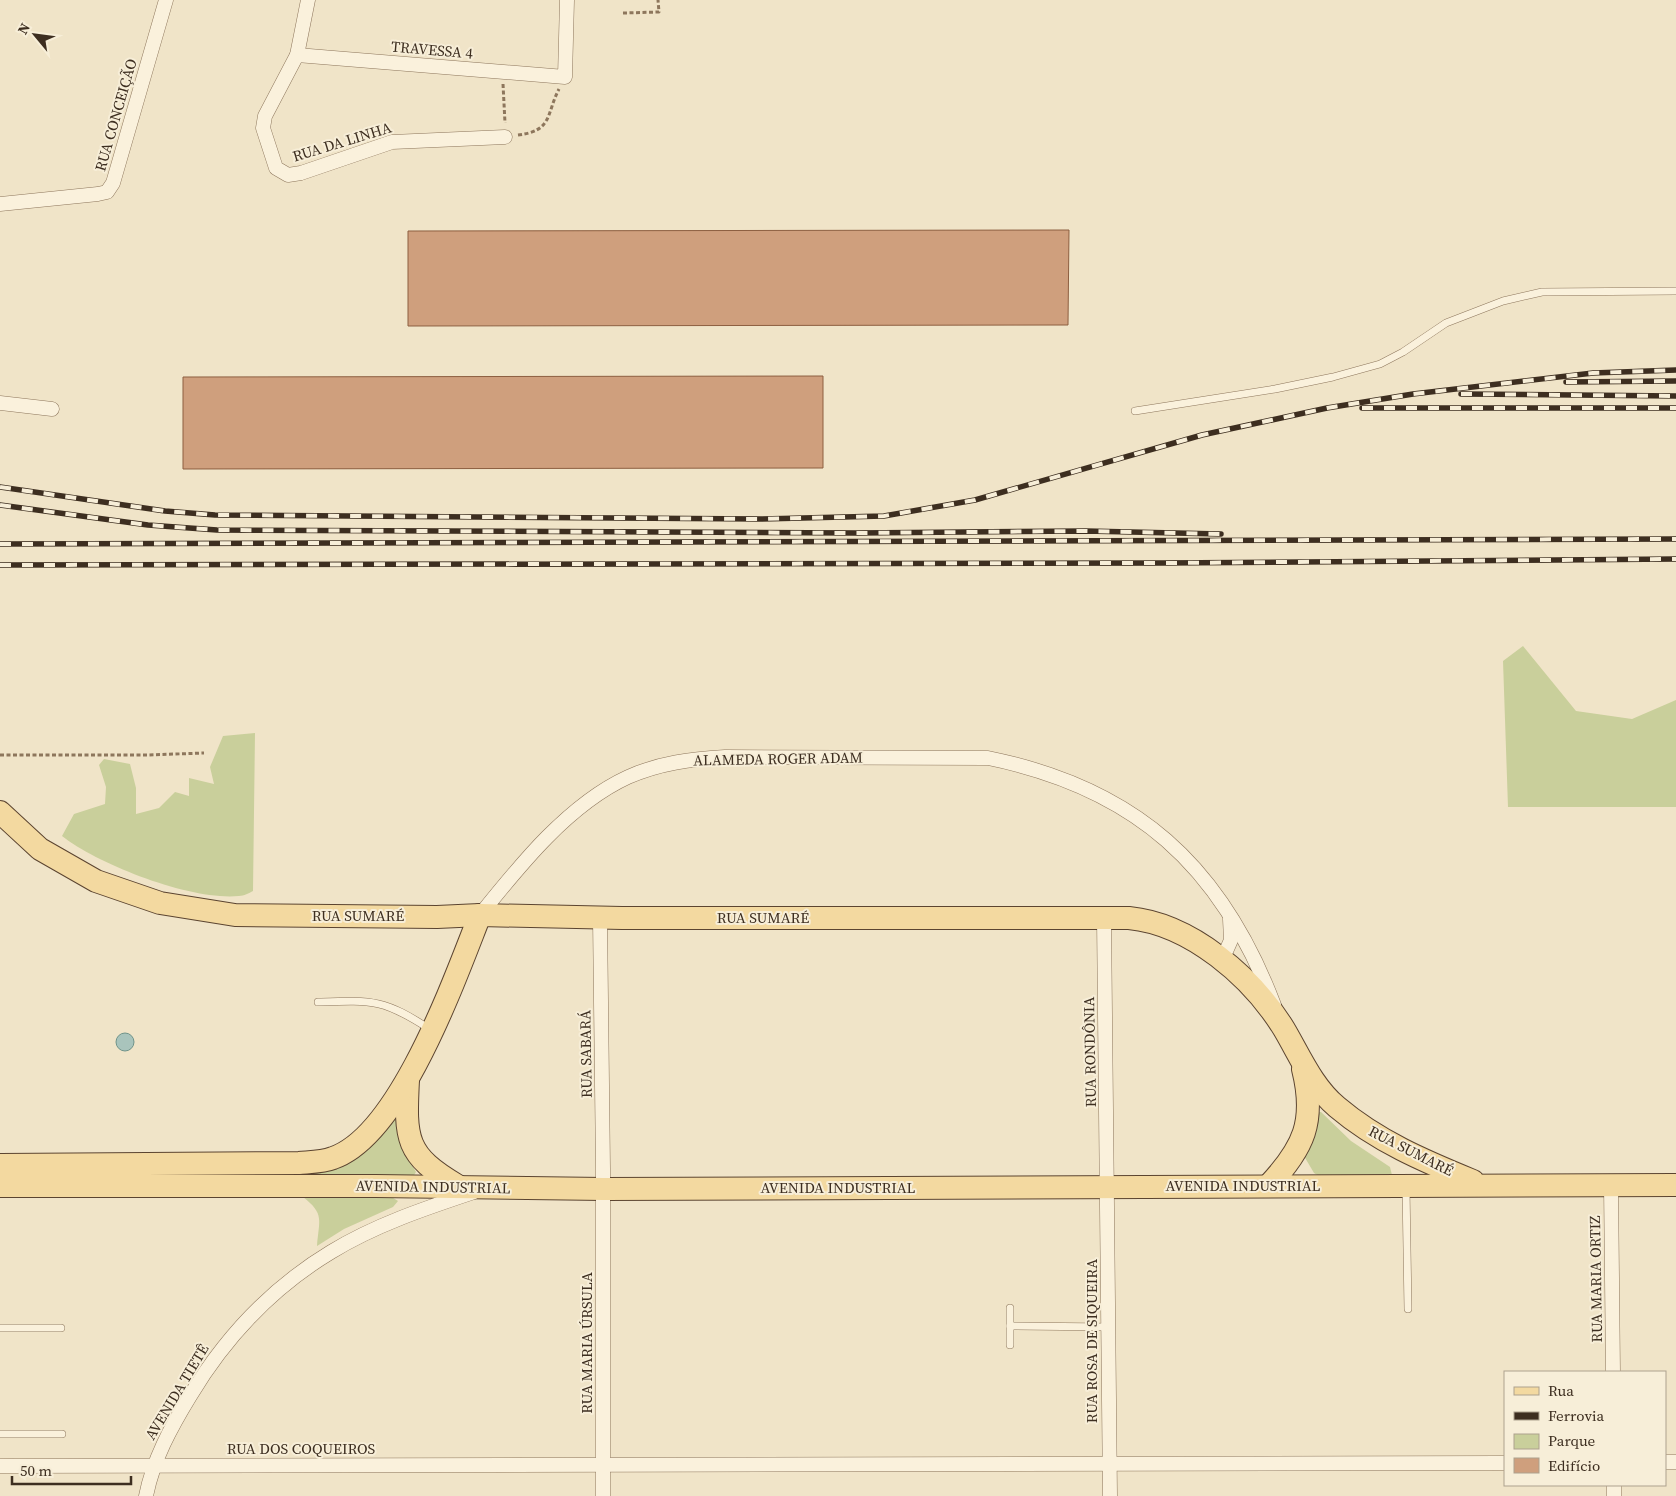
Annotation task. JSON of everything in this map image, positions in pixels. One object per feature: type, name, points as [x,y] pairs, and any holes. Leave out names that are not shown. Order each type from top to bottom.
[{"type":"main road","name":"RUA SUMARÉ","points":[[0,812],[40,849],[70,868],[111,888],[160,903],[210,912],[262,916],[437,916],[480,914],[600,918],[1138,918],[1154,923],[1223,958],[1255,989],[1284,1029],[1303,1066],[1336,1106],[1366,1130],[1423,1160],[1483,1185]]},
{"type":"main road","name":"ALAMEDA ROGER ADAM","points":[[0,1165],[299,1163],[334,1158],[362,1140],[393,1105],[408,1079],[431,1030],[480,914]]},
{"type":"main road","points":[[437,916],[454,924],[465,952],[503,926],[529,917]]},
{"type":"main road","name":"RUA SUMARÉ","points":[[1268,1186],[1294,1156],[1304,1138],[1309,1118],[1309,1093],[1303,1066]]},
{"type":"main road","name":"ALAMEDA ROGER ADAM","points":[[408,1079],[409,1128],[416,1153],[435,1172],[459,1187]]},
{"type":"main road","name":"AVENIDA INDUSTRIAL","points":[[0,1186],[459,1187],[604,1190],[1676,1185]]},
{"type":"street","name":"RUA CONCEIÇÃO","points":[[0,204],[107,192],[113,183],[166,0]]},
{"type":"street","name":"RUA DA LINHA","points":[[308,0],[297,55],[265,116],[263,128],[276,168],[281,173],[288,175],[301,173],[392,142],[505,137]]},
{"type":"street","points":[[565,77],[566,0]]},
{"type":"street","name":"TRAVESSA 4","points":[[297,55],[565,77]]},
{"type":"street","points":[[0,403],[52,409]]},
{"type":"street","name":"ALAMEDA ROGER ADAM","points":[[480,914],[517,870],[589,802],[628,778],[663,765],[695,758],[725,757],[988,758],[1026,766],[1089,789],[1162,835],[1200,874],[1229,913],[1257,964],[1284,1029]]},
{"type":"street","points":[[1223,958],[1231,940],[1229,913]]},
{"type":"street","name":"RUA SABARÁ","points":[[600,918],[604,1190]]},
{"type":"street","name":"RUA RONDÔNIA","points":[[1104,918],[1108,1187]]},
{"type":"street","name":"RUA MARIA ORTIZ","points":[[1611,1185],[1613,1371]]},
{"type":"street","name":"RUA ROSA DE SIQUEIRA","points":[[1108,1187],[1110,1496]]},
{"type":"street","name":"AVENIDA TIETÊ","points":[[146,1496],[154,1466],[181,1410],[220,1350],[255,1311],[331,1252],[386,1225],[488,1188]]},
{"type":"street","name":"RUA MARIA ÚRSULA","points":[[603,1496],[604,1190]]},
{"type":"street","name":"RUA DOS COQUEIROS","points":[[0,1466],[1504,1462]]},
{"type":"lane","points":[[1135,411],[1275,389],[1380,364],[1446,323],[1503,301],[1542,292],[1676,291]]},
{"type":"lane","points":[[318,1002],[375,1002],[393,1007],[431,1030]]},
{"type":"lane","points":[[1406,1185],[1408,1309]]},
{"type":"lane","points":[[1010,1308],[1010,1345]]},
{"type":"lane","points":[[1010,1326],[1108,1327]]},
{"type":"lane","points":[[0,1328],[60,1328]]},
{"type":"lane","points":[[0,1434],[62,1434]]},
{"type":"path","points":[[623,14],[659,12],[658,0]]},
{"type":"path","points":[[502,72],[505,137],[532,133],[550,119],[554,100],[565,77]]},
{"type":"path","points":[[0,755],[204,753]]},
{"type":"green space","points":[[1523,646],[1576,711],[1632,719],[1676,700],[1676,807],[1508,807],[1503,661]]},
{"type":"green space","points":[[255,733],[253,891],[241,896],[219,896],[172,887],[122,869],[78,847],[62,836],[74,814],[105,804],[106,787],[99,765],[104,759],[130,764],[136,788],[136,814],[159,808],[175,792],[189,796],[189,778],[214,784],[210,767],[223,736]]},
{"type":"green space","points":[[1317,1112],[1321,1112],[1351,1141],[1390,1167],[1392,1175],[1319,1176],[1314,1173],[1304,1156]]},
{"type":"green space","points":[[398,1113],[405,1153],[416,1172],[413,1177],[300,1180],[299,1173]]},
{"type":"green space","points":[[390,1196],[398,1201],[393,1207],[344,1229],[317,1246],[318,1213],[303,1197]]},
{"type":"water","points":[[125,1033],[131,1036],[134,1042],[131,1048],[125,1051],[119,1048],[116,1042],[119,1036]]},
{"type":"building","points":[[1069,230],[1068,325],[408,326],[408,231]]},
{"type":"building","points":[[823,376],[823,468],[183,469],[183,377]]},
{"type":"railway","points":[[0,487],[165,511],[215,515],[761,519],[884,516],[975,500],[1202,435],[1327,408],[1413,394],[1593,373],[1676,370]]},
{"type":"railway","points":[[1566,382],[1676,381]]},
{"type":"railway","points":[[1461,394],[1676,396]]},
{"type":"railway","points":[[1362,408],[1676,408]]},
{"type":"railway","points":[[0,505],[148,525],[217,530],[857,533],[1086,531],[1221,534]]},
{"type":"railway","points":[[0,544],[1676,539]]},
{"type":"railway","points":[[0,565],[1162,563],[1676,559]]}]
